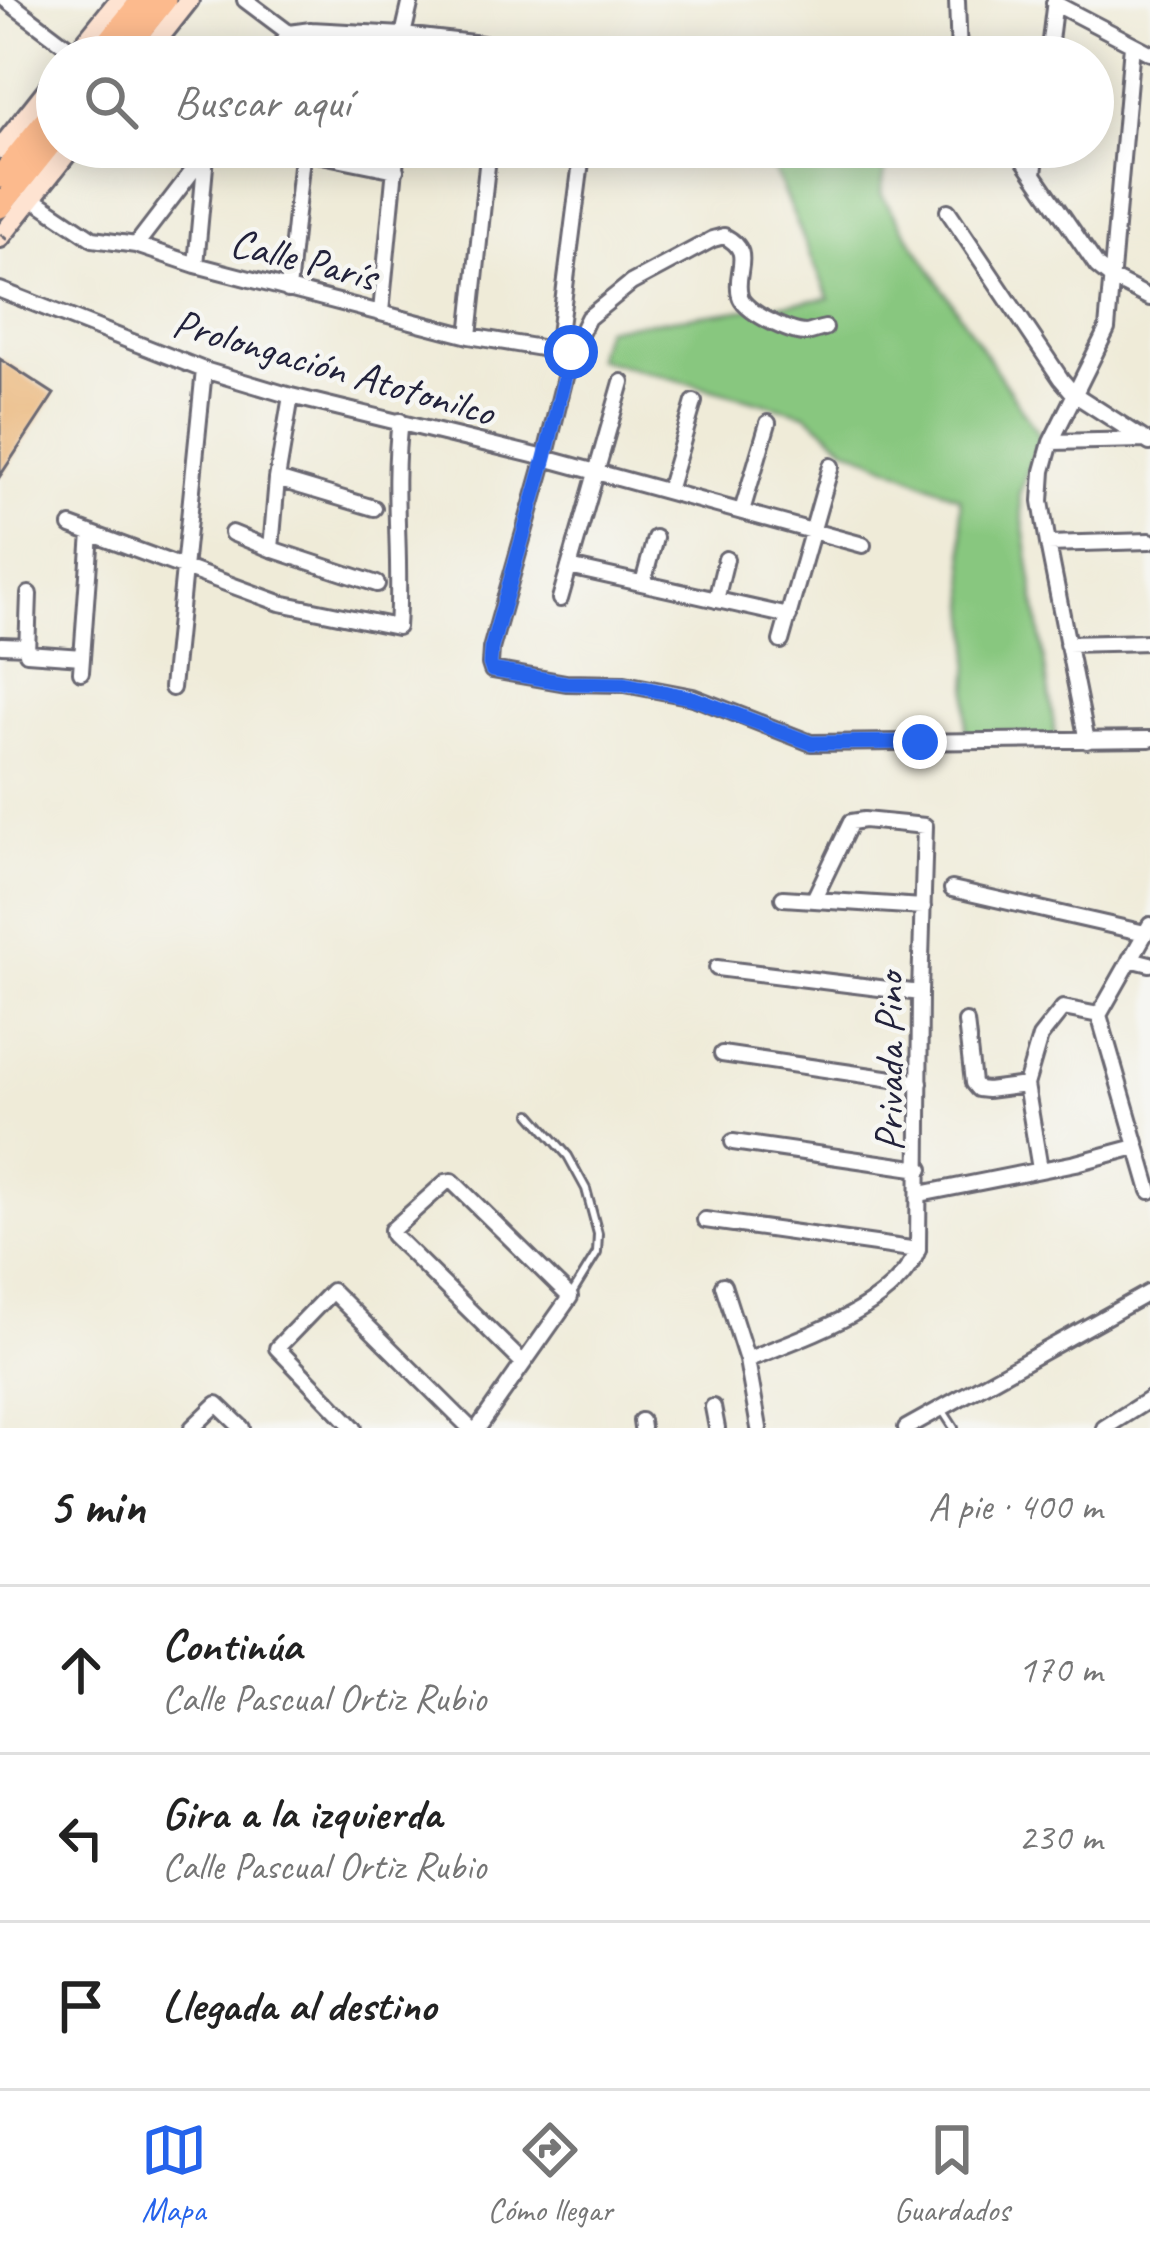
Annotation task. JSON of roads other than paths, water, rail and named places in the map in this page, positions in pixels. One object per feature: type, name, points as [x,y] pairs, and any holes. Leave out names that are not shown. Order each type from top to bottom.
[{"type":"main road","points":[[95,36],[119,0]]},
{"type":"main road","points":[[103,36],[142,0]]},
{"type":"main road","points":[[136,36],[165,0]]},
{"type":"main road","points":[[161,36],[189,0]]},
{"type":"main road","points":[[3,140],[36,102]]},
{"type":"main road","points":[[0,177],[36,132]]},
{"type":"main road","points":[[0,207],[36,162]]},
{"type":"main road","points":[[3,238],[56,168]]},
{"type":"street","points":[[6,0],[55,36]]},
{"type":"street","points":[[245,0],[290,33],[414,36]]},
{"type":"street","points":[[403,34],[411,0]]},
{"type":"street","points":[[957,0],[958,36]]},
{"type":"street","points":[[1051,36],[1055,2],[1150,53]]},
{"type":"street","points":[[311,30],[311,36]]},
{"type":"street","points":[[1087,741],[1041,502],[1051,442],[1107,329],[1132,44]]},
{"type":"street","points":[[136,245],[195,168]]},
{"type":"street","points":[[196,265],[206,168]]},
{"type":"street","points":[[288,290],[301,168]]},
{"type":"street","points":[[381,312],[396,170],[387,168]]},
{"type":"street","points":[[469,336],[487,168]]},
{"type":"street","points":[[581,168],[564,351],[545,458],[491,649],[492,670],[566,683],[625,684],[693,698],[811,743],[1150,739]]},
{"type":"street","points":[[1030,168],[1097,266],[1150,298]]},
{"type":"street","points":[[1034,174],[1035,168]]},
{"type":"street","name":"Calle París","points":[[32,198],[92,239],[136,245],[469,336],[564,351]]},
{"type":"street","points":[[948,211],[1061,380],[1074,394],[1148,441]]},
{"type":"street","points":[[564,351],[588,318],[632,283],[724,236],[735,242],[742,255],[740,296],[745,304],[777,326],[805,333],[825,328]]},
{"type":"street","name":"Prolongación Atotonilco","points":[[0,290],[204,370],[291,396],[596,471],[863,545]]},
{"type":"street","points":[[172,688],[204,370]]},
{"type":"street","points":[[560,599],[622,382]]},
{"type":"street","points":[[271,549],[291,396]]},
{"type":"street","points":[[668,490],[694,401]]},
{"type":"street","points":[[71,526],[280,603],[397,627],[395,459],[400,421]]},
{"type":"street","points":[[742,512],[768,423]]},
{"type":"street","points":[[1051,442],[1148,441]]},
{"type":"street","points":[[782,640],[830,466]]},
{"type":"street","points":[[277,479],[374,508]]},
{"type":"street","points":[[29,594],[26,653],[81,665],[91,533]]},
{"type":"street","points":[[232,533],[377,584]]},
{"type":"street","points":[[643,583],[655,538]]},
{"type":"street","points":[[1048,544],[1150,541]]},
{"type":"street","points":[[716,600],[726,560]]},
{"type":"street","points":[[569,567],[788,616]]},
{"type":"street","points":[[1067,644],[1150,642]]},
{"type":"street","points":[[1,645],[27,646]]},
{"type":"street","name":"Privada Pino","points":[[814,899],[851,822],[925,826],[918,1250]]},
{"type":"street","points":[[952,889],[1148,929],[1099,1015],[1150,1191]]},
{"type":"street","points":[[782,898],[923,907]]},
{"type":"street","points":[[1130,958],[1150,964]]},
{"type":"street","points":[[717,968],[920,993]]},
{"type":"street","points":[[1040,1169],[1026,1085],[1040,1037],[1063,1008],[1099,1015]]},
{"type":"street","points":[[966,1022],[973,1083],[978,1089],[1026,1085]]},
{"type":"street","points":[[722,1054],[920,1084]]},
{"type":"street","points":[[734,1142],[921,1169]]},
{"type":"street","points":[[920,1194],[1136,1147]]},
{"type":"street","points":[[354,1428],[277,1348],[332,1291],[474,1428],[497,1405],[570,1297],[452,1181],[446,1181],[392,1230],[393,1235],[523,1363]]},
{"type":"street","points":[[705,1220],[918,1250],[902,1276],[854,1314],[747,1360]]},
{"type":"street","points":[[723,1285],[747,1360],[759,1428]]},
{"type":"street","points":[[905,1428],[1150,1292]]},
{"type":"street","points":[[1104,1428],[1150,1399]]},
{"type":"street","points":[[192,1428],[217,1404],[242,1428]]},
{"type":"street","points":[[713,1407],[717,1428]]},
{"type":"lane","points":[[530,1114],[568,1156],[586,1189],[598,1234],[597,1253],[570,1297]]},
{"type":"lane","points":[[942,1409],[954,1428]]}]
